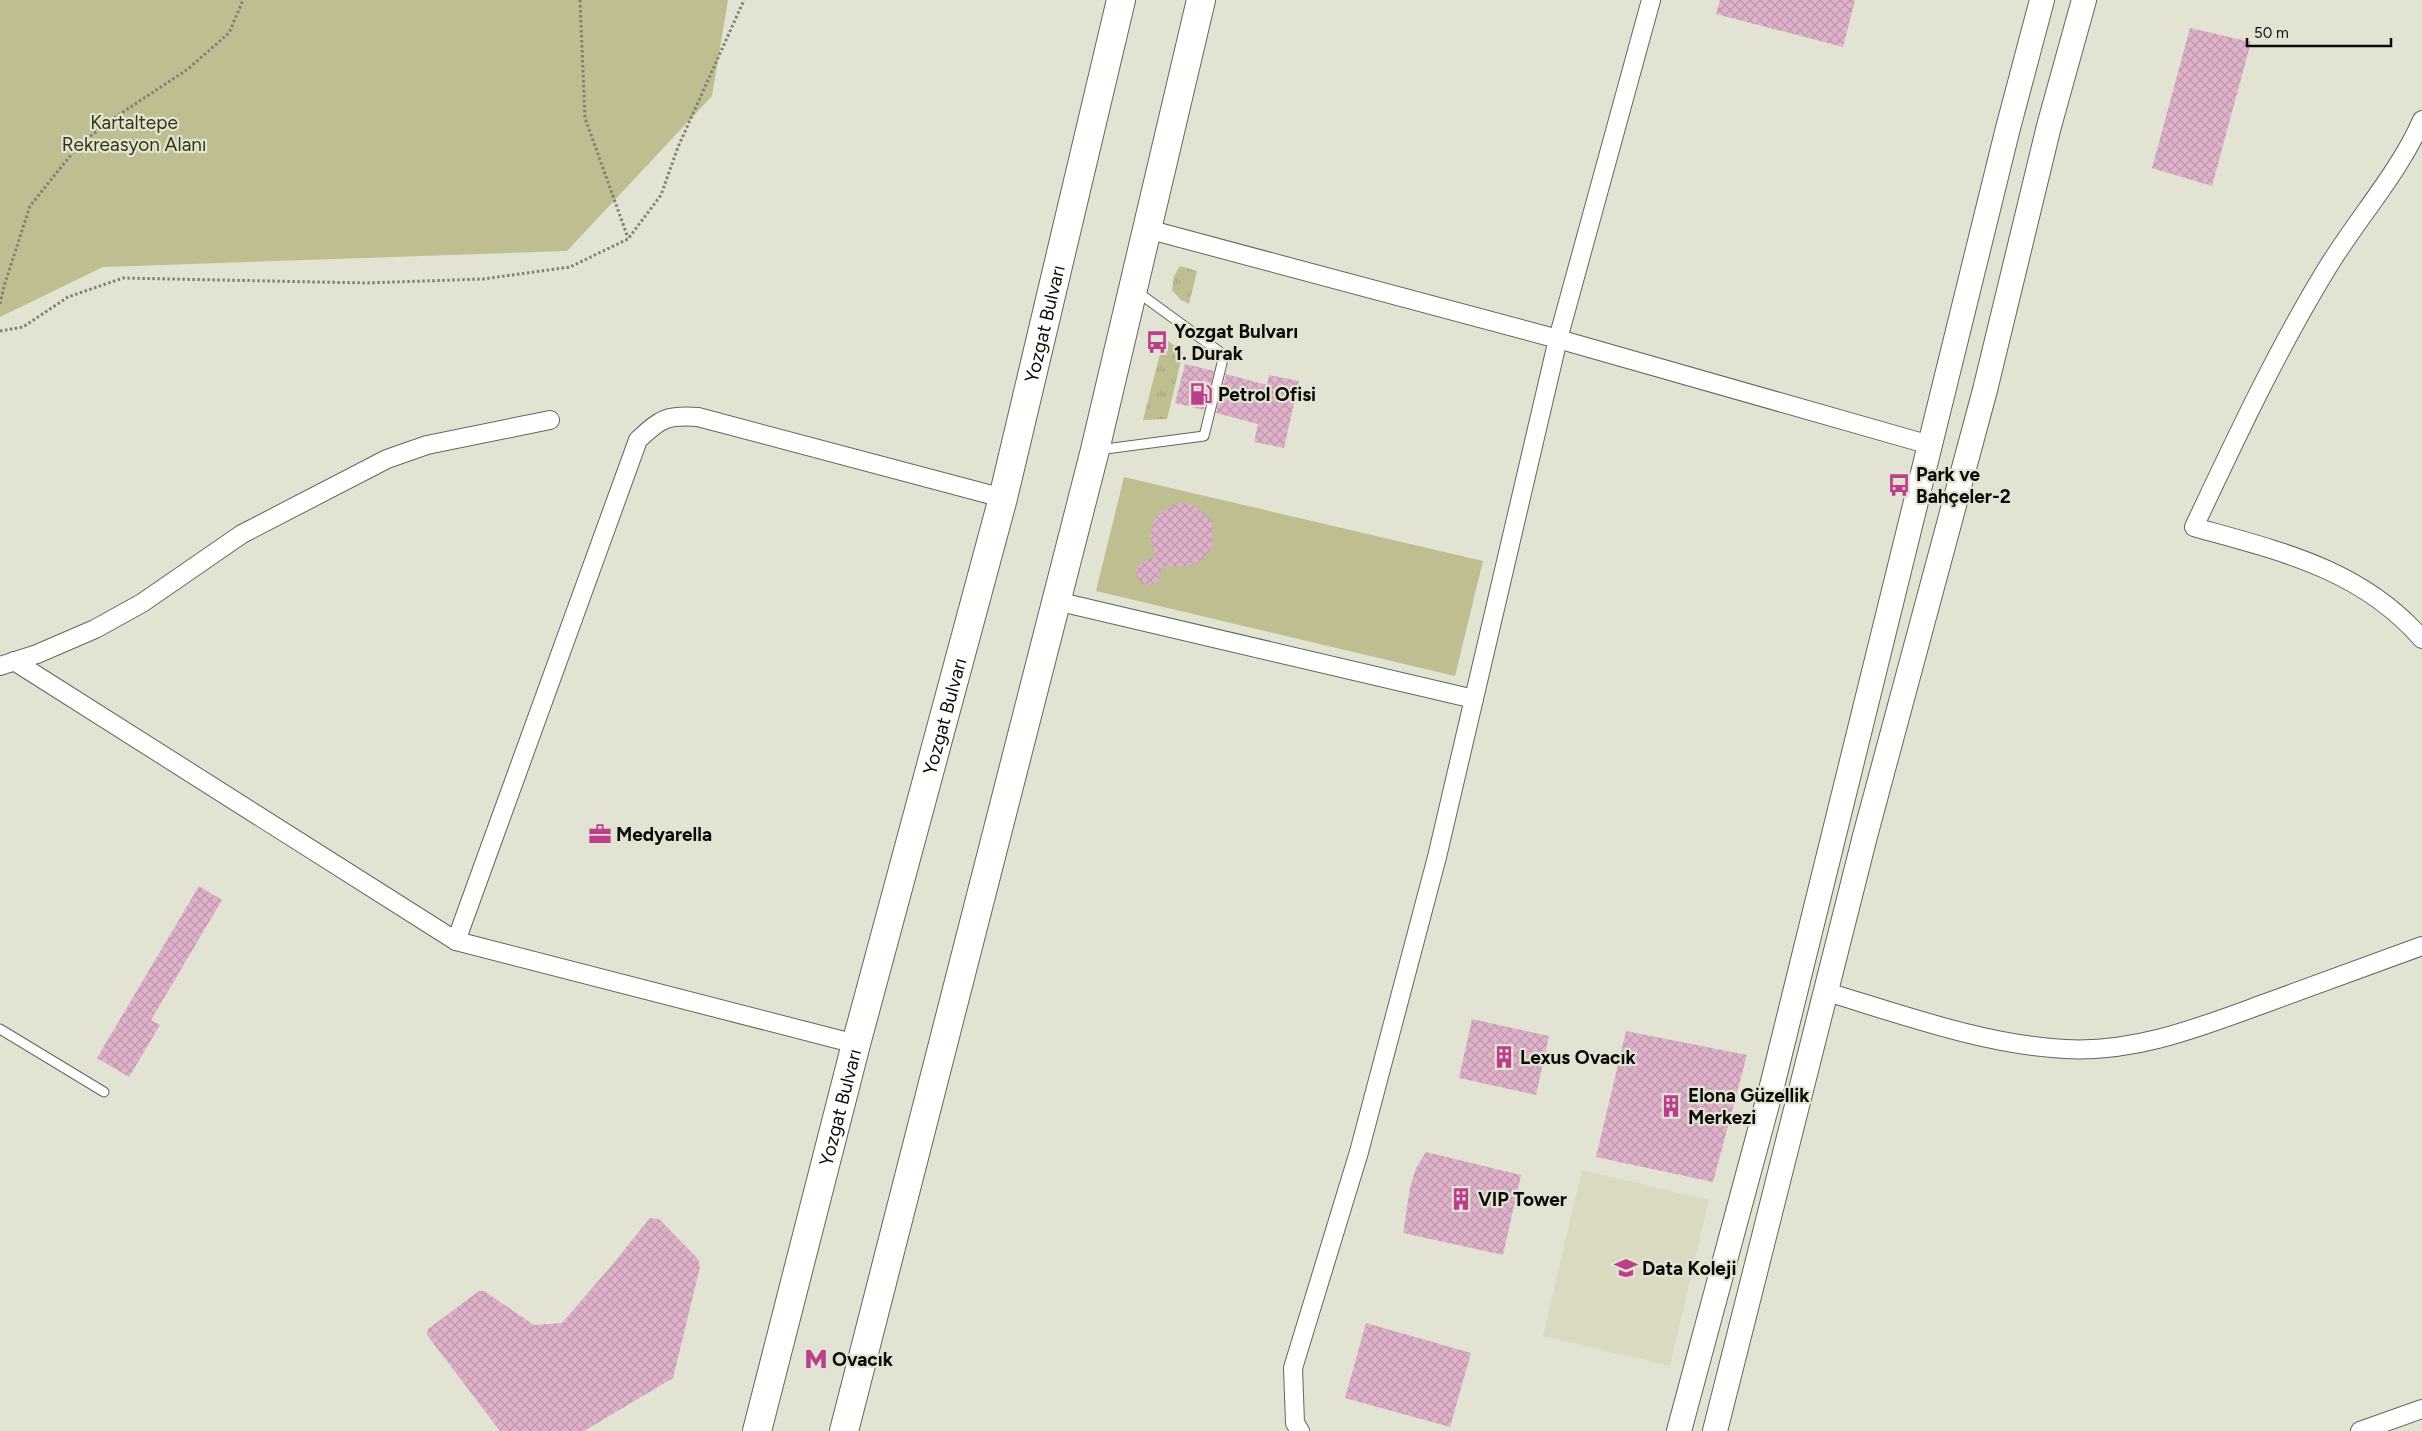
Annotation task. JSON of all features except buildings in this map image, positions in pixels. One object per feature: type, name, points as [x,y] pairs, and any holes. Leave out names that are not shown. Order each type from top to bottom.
[{"type":"main road","name":"Yozgat Bulvarı","points":[[757,1431],[856,1044],[1003,498],[1121,0]]},
{"type":"main road","points":[[844,1431],[1095,450],[1201,0]]},
{"type":"main road","points":[[1679,1431],[1773,1082],[2042,0]]},
{"type":"main road","points":[[1717,1431],[1865,836],[1985,390],[2049,126],[2084,0]]},
{"type":"street","points":[[1300,1431],[1295,1423],[1293,1368],[1361,1143],[1437,857],[1558,339],[1651,0]]},
{"type":"street","points":[[2422,120],[2405,151],[2326,269],[2298,319],[2194,526],[2294,556],[2337,573],[2376,597],[2397,614],[2422,639]]},
{"type":"street","points":[[1147,230],[1558,339],[1930,445]]},
{"type":"street","points":[[456,941],[638,440],[655,424],[675,415],[698,417],[1003,498]]},
{"type":"street","points":[[7,663],[95,630],[142,603],[242,534],[387,459],[427,445],[550,420]]},
{"type":"street","points":[[1056,601],[1474,699]]},
{"type":"street","points":[[7,663],[456,941],[856,1044]]},
{"type":"street","points":[[1827,992],[1911,1017],[2023,1045],[2066,1049],[2104,1049],[2142,1044],[2186,1032],[2422,946]]},
{"type":"street","points":[[2360,1431],[2422,1409]]},
{"type":"lane","points":[[1095,450],[1204,436],[1224,355],[1133,288]]},
{"type":"lane","points":[[0,1029],[104,1092]]},
{"type":"path","points":[[0,304],[30,206],[48,183],[79,145],[114,118],[188,70],[229,34],[243,0]]},
{"type":"path","points":[[580,0],[586,118],[628,239]]},
{"type":"path","points":[[0,331],[23,327],[68,297],[124,278],[366,283],[482,279],[570,267],[628,239],[661,195],[678,147],[744,0]]},
{"type":"shaded area","name":"Data Koleji","points":[[1582,1170],[1709,1200],[1670,1366],[1543,1336]]},
{"type":"green space","name":"Kartaltepe Rekreasyon Alanı","points":[[0,0],[728,0],[712,96],[567,251],[103,267],[0,317]]},
{"type":"green space","points":[[1180,266],[1197,271],[1189,304],[1181,300],[1172,290],[1174,276]]},
{"type":"green space","points":[[1164,338],[1183,352],[1167,419],[1143,420]]},
{"type":"green space","points":[[1124,477],[1483,561],[1455,676],[1096,591]]},
{"type":"place","name":"Yozgat Bulvarı 1. Durak","points":[[1157,342]]},
{"type":"place","name":"Petrol Ofisi","points":[[1201,394]]},
{"type":"place","name":"Park ve Bahçeler-2","points":[[1899,485]]},
{"type":"place","name":"Medyarella","points":[[600,834]]},
{"type":"place","name":"Lexus Ovacık","points":[[1504,1057]]},
{"type":"place","name":"Elona Güzellik Merkezi","points":[[1671,1106]]},
{"type":"place","name":"VIP Tower","points":[[1461,1199]]},
{"type":"place","name":"Data Koleji","points":[[1626,1268]]},
{"type":"place","name":"Ovacık","points":[[816,1359]]}]
